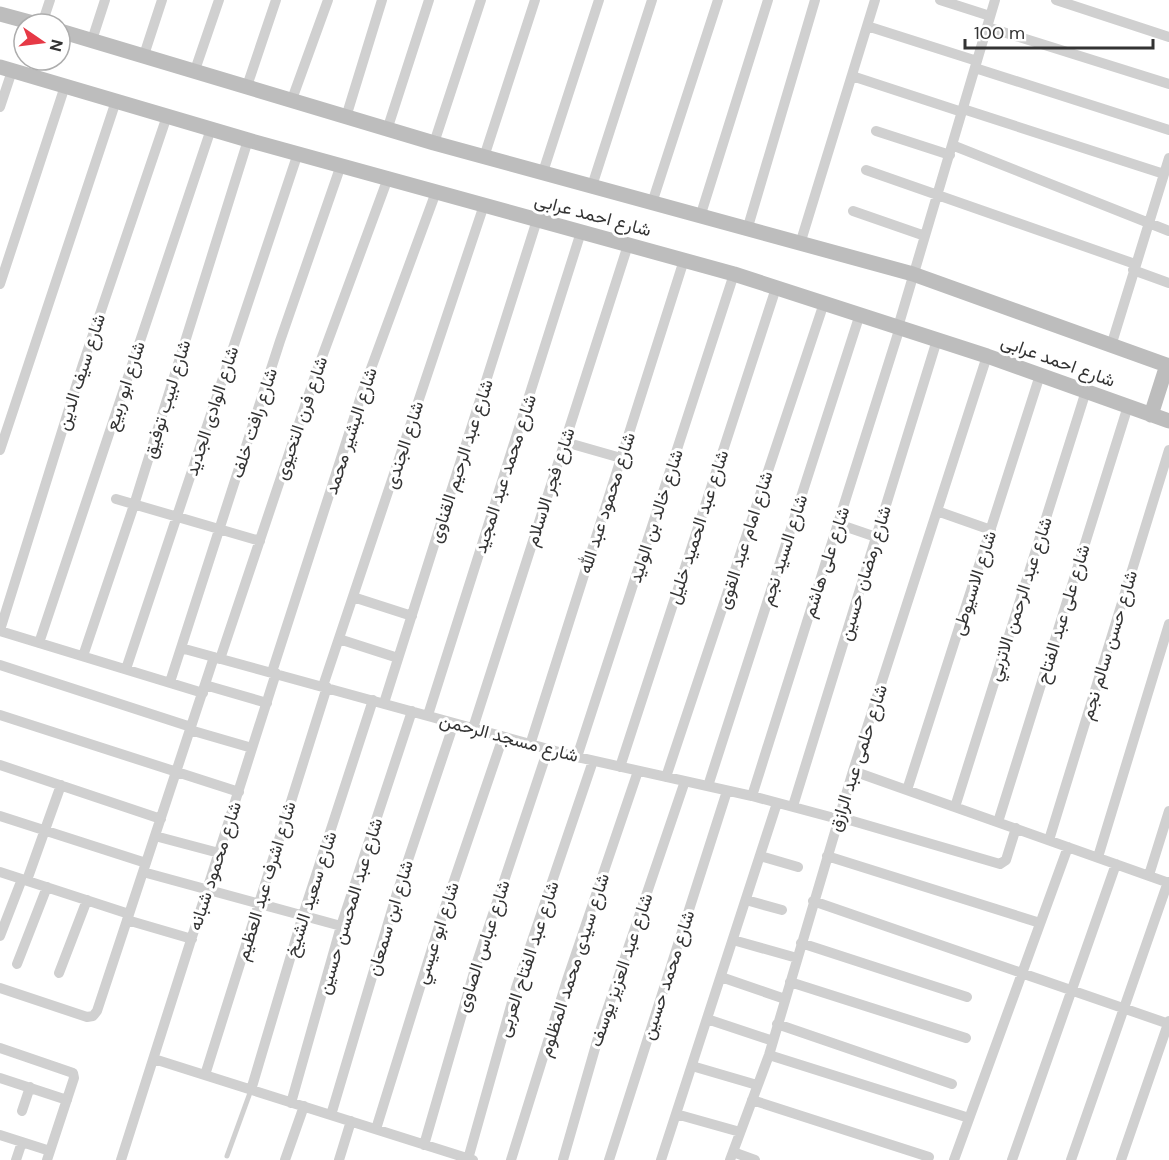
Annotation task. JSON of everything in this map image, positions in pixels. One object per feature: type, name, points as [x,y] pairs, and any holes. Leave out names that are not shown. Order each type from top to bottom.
[{"type":"street","points":[[92,40],[105,0]]},
{"type":"street","points":[[144,55],[162,0]]},
{"type":"street","points":[[195,70],[219,0]]},
{"type":"street","points":[[247,86],[276,0]]},
{"type":"street","points":[[291,102],[328,0]]},
{"type":"street","points":[[346,117],[382,0]]},
{"type":"street","points":[[387,130],[429,0]]},
{"type":"street","points":[[434,144],[481,0]]},
{"type":"street","points":[[484,158],[535,0]]},
{"type":"street","points":[[543,172],[598,0]]},
{"type":"street","points":[[592,186],[652,0]]},
{"type":"street","points":[[652,203],[718,0]]},
{"type":"street","points":[[700,217],[768,0]]},
{"type":"street","points":[[747,230],[815,0]]},
{"type":"street","points":[[800,244],[875,0]]},
{"type":"street","points":[[940,0],[989,21],[1169,84]]},
{"type":"street","name":"شارع على هاشم","points":[[752,796],[899,327],[995,0]]},
{"type":"street","points":[[1056,0],[1169,37]]},
{"type":"street","points":[[867,26],[1169,130]]},
{"type":"street","name":"شارع احمد عرابى","points":[[72,34],[434,144],[913,274],[1168,366]]},
{"type":"street","points":[[0,107],[6,69]]},
{"type":"street","name":"شارع احمد عرابى","points":[[6,69],[248,140],[734,274],[987,356],[1169,421]]},
{"type":"street","points":[[852,76],[1166,172]]},
{"type":"street","points":[[0,284],[65,86]]},
{"type":"street","points":[[0,450],[116,101]]},
{"type":"street","name":"شارع سيف الدين","points":[[0,631],[83,364],[167,116]]},
{"type":"street","name":"شارع ابو ربيع","points":[[39,643],[211,129]]},
{"type":"street","points":[[876,131],[951,150],[1169,231]]},
{"type":"street","name":"شارع لبيب توفيق","points":[[83,656],[134,505],[248,140]]},
{"type":"street","name":"شارع الوادى الجديد","points":[[126,669],[298,153]]},
{"type":"street","points":[[1111,346],[1148,224],[1164,193],[1169,158]]},
{"type":"street","name":"شارع رافت خلف","points":[[170,682],[280,341],[341,165]]},
{"type":"street","points":[[866,170],[938,194],[1134,267],[1169,283]]},
{"type":"street","name":"شارع فرن التحيوى","points":[[0,988],[87,1017],[93,1016],[97,1011],[204,689],[218,658],[315,376],[388,178]]},
{"type":"street","name":"شارع البشير محمد","points":[[274,673],[362,393],[436,192]]},
{"type":"street","name":"شارع الجندى","points":[[325,686],[484,205]]},
{"type":"street","points":[[853,211],[926,236]]},
{"type":"street","name":"شارع عبد الرحيم القناوى","points":[[379,701],[398,658],[412,616],[537,220]]},
{"type":"street","name":"شارع محمد عبد المجيد","points":[[428,715],[581,232]]},
{"type":"street","name":"شارع فجر الاسلام","points":[[473,728],[628,245]]},
{"type":"street","name":"شارع محمود عبد الله","points":[[530,745],[684,260]]},
{"type":"street","name":"شارع خالد بن الوليد","points":[[577,757],[734,274]]},
{"type":"street","name":"شارع عبد الحميد خليل","points":[[620,767],[776,288]]},
{"type":"street","name":"شارع امام عبد القوى","points":[[666,777],[824,303]]},
{"type":"street","name":"شارع السيد نجم","points":[[708,786],[860,314]]},
{"type":"street","name":"شارع رمضان حسين","points":[[793,807],[937,340]]},
{"type":"street","name":"شارع حلمى عبد الرازق","points":[[731,1156],[769,1055],[826,856],[987,356]]},
{"type":"street","points":[[1151,415],[1168,366]]},
{"type":"street","name":"شارع الاسيوطى","points":[[907,790],[1040,375]]},
{"type":"street","name":"شارع عبد الرحمن الاتربي","points":[[955,807],[1086,391]]},
{"type":"street","name":"شارع على عبد الفتاح","points":[[998,822],[1128,406]]},
{"type":"street","points":[[564,442],[621,458]]},
{"type":"street","name":"شارع حسن سالم نجم","points":[[1049,840],[1169,450]]},
{"type":"street","points":[[116,499],[260,541]]},
{"type":"street","points":[[937,511],[991,530]]},
{"type":"street","points":[[838,524],[876,537]]},
{"type":"street","points":[[353,597],[412,616]]},
{"type":"street","points":[[1098,857],[1169,624]]},
{"type":"street","points":[[0,631],[170,682],[267,703]]},
{"type":"street","points":[[339,639],[398,658]]},
{"type":"street","name":"شارع مسجد الرحمن","points":[[181,648],[379,701],[548,750],[752,796],[1000,864],[1006,860],[1016,828]]},
{"type":"street","points":[[0,665],[252,748]]},
{"type":"street","name":"شارع محمود شبانه","points":[[121,1160],[267,703],[274,673]]},
{"type":"street","name":"شارع اشرف عبد العظيم","points":[[206,1075],[325,686]]},
{"type":"street","name":"شارع سعيد الشيخ","points":[[251,1090],[303,915],[379,701]]},
{"type":"street","name":"شارع عبد المحسن حسين","points":[[291,1102],[341,926],[412,711]]},
{"type":"street","points":[[0,715],[238,792]]},
{"type":"street","name":"شارع ابن سمعان","points":[[331,1115],[397,893],[454,723]]},
{"type":"street","name":"شارع ابو عيسي","points":[[376,1130],[444,910],[503,737]]},
{"type":"street","name":"شارع عباس الصاوى","points":[[424,1145],[477,962],[548,750]]},
{"type":"street","name":"شارع عبد الفتاح العربى","points":[[470,1159],[516,988],[593,761]]},
{"type":"street","points":[[0,765],[161,819]]},
{"type":"street","name":"شارع سيدى محمد المظلوم","points":[[511,1160],[638,771]]},
{"type":"street","points":[[853,771],[1169,882],[1071,1160]]},
{"type":"street","name":"شارع عبد العزيز يوسف","points":[[563,1160],[600,1031],[685,781]]},
{"type":"street","points":[[0,936],[45,830],[61,785]]},
{"type":"street","name":"شارع محمد حسين","points":[[609,1160],[727,791]]},
{"type":"street","points":[[661,1160],[777,803]]},
{"type":"street","points":[[1149,875],[1169,811]]},
{"type":"street","points":[[0,816],[208,889],[341,926]]},
{"type":"street","points":[[155,836],[219,853]]},
{"type":"street","points":[[954,1160],[1068,847]]},
{"type":"street","points":[[760,856],[798,867]]},
{"type":"street","points":[[826,856],[1040,923]]},
{"type":"street","points":[[1012,1160],[1116,864]]},
{"type":"street","points":[[0,872],[87,900],[192,939]]},
{"type":"street","points":[[17,964],[46,887]]},
{"type":"street","points":[[59,973],[87,900]]},
{"type":"street","points":[[746,900],[782,910]]},
{"type":"street","points":[[813,901],[1169,1023],[1121,1160]]},
{"type":"street","points":[[733,939],[797,958]]},
{"type":"street","points":[[801,943],[967,997]]},
{"type":"street","points":[[721,977],[785,999]]},
{"type":"street","points":[[790,982],[966,1038]]},
{"type":"street","points":[[707,1019],[773,1041]]},
{"type":"street","points":[[777,1024],[952,1084]]},
{"type":"street","points":[[0,1048],[73,1072],[74,1078],[49,1156],[0,1134]]},
{"type":"street","points":[[769,1055],[969,1118]]},
{"type":"street","points":[[154,1059],[470,1159]]},
{"type":"street","points":[[692,1066],[758,1085]]},
{"type":"street","points":[[0,1078],[67,1100]]},
{"type":"street","points":[[22,1112],[30,1088]]},
{"type":"street","points":[[752,1100],[929,1157]]},
{"type":"street","points":[[285,1160],[304,1106]]},
{"type":"street","points":[[676,1114],[740,1132]]},
{"type":"street","points":[[339,1160],[351,1121]]},
{"type":"street","points":[[16,1160],[22,1142]]},
{"type":"street","points":[[731,1156],[755,1160]]},
{"type":"lane","points":[[227,1156],[251,1090]]}]
